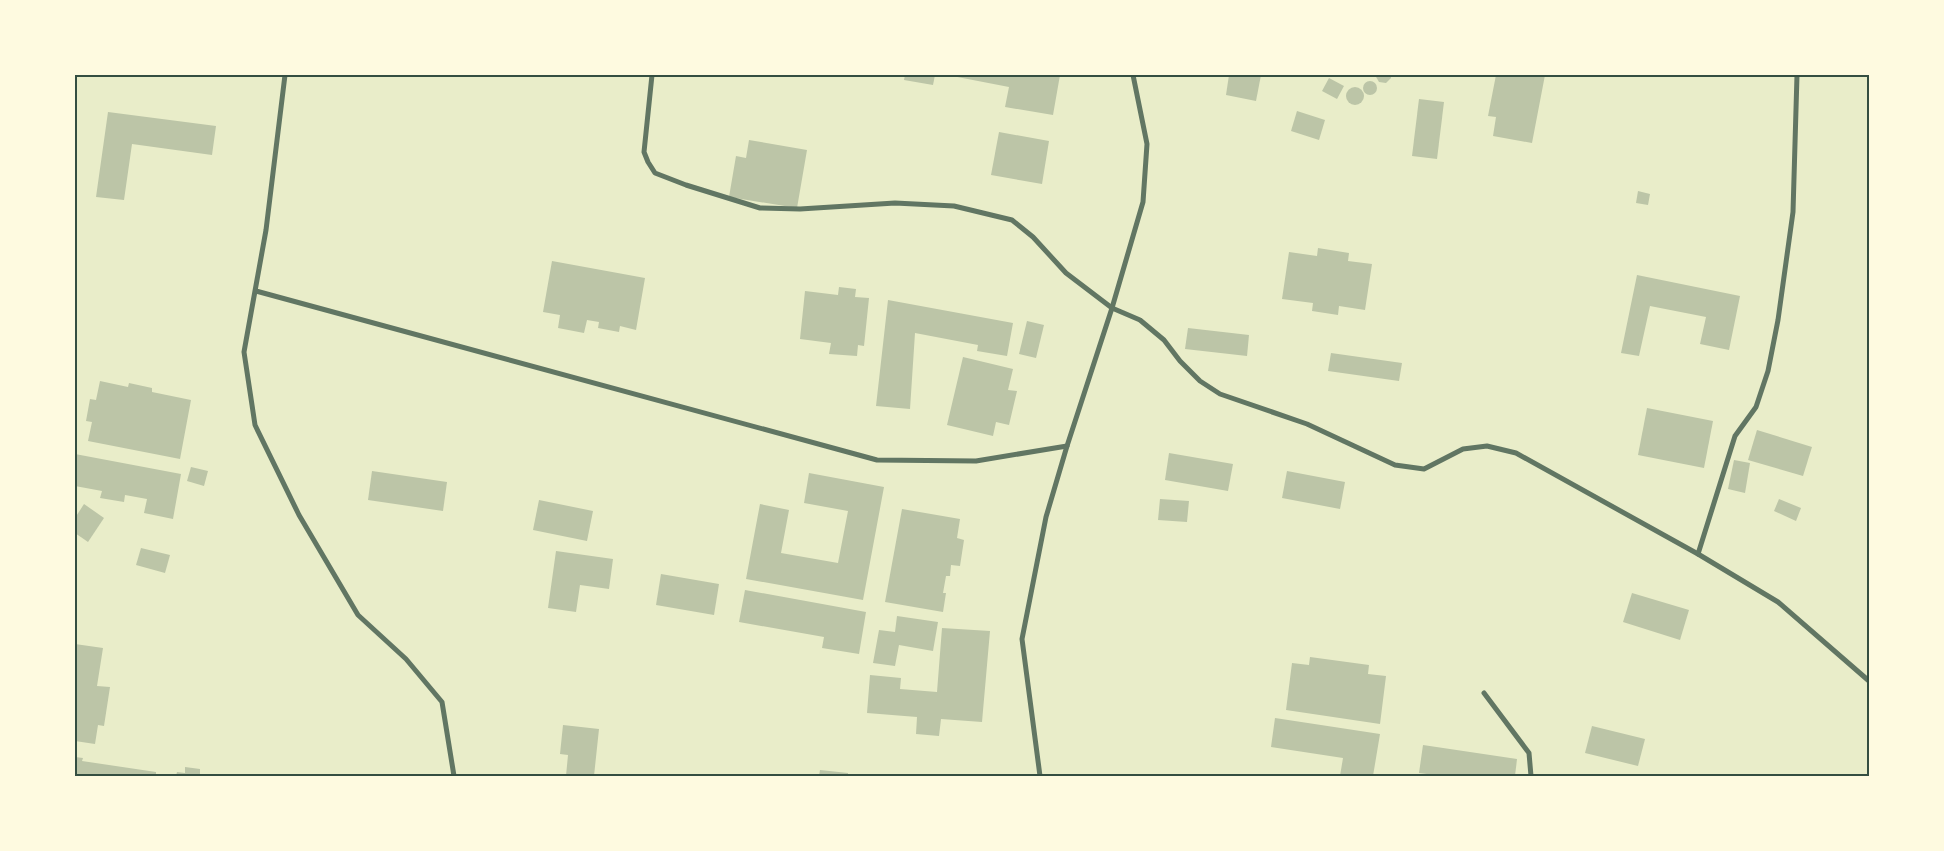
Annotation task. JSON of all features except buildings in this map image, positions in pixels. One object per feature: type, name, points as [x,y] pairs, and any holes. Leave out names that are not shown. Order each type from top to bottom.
[{"type":"street","points":[[285,75],[266,230],[244,352],[255,425],[299,514],[358,615],[406,659],[442,702],[454,776]]},
{"type":"street","points":[[652,75],[644,152],[655,174],[760,208],[800,209],[895,203],[954,206],[1012,220],[1033,237],[1066,273],[1112,308],[1140,320],[1164,340],[1180,361],[1200,381],[1220,394],[1307,424],[1395,465],[1424,469],[1463,449],[1487,446],[1516,453],[1698,554],[1778,602],[1869,681]]},
{"type":"street","points":[[1040,776],[1022,639],[1046,517],[1112,308],[1143,202],[1147,144],[1133,75]]},
{"type":"street","points":[[1698,554],[1735,436],[1756,407],[1768,371],[1778,320],[1793,212],[1797,75]]},
{"type":"street","points":[[256,291],[877,460],[976,461],[1067,446]]},
{"type":"street","points":[[1484,693],[1529,753],[1531,776]]}]
